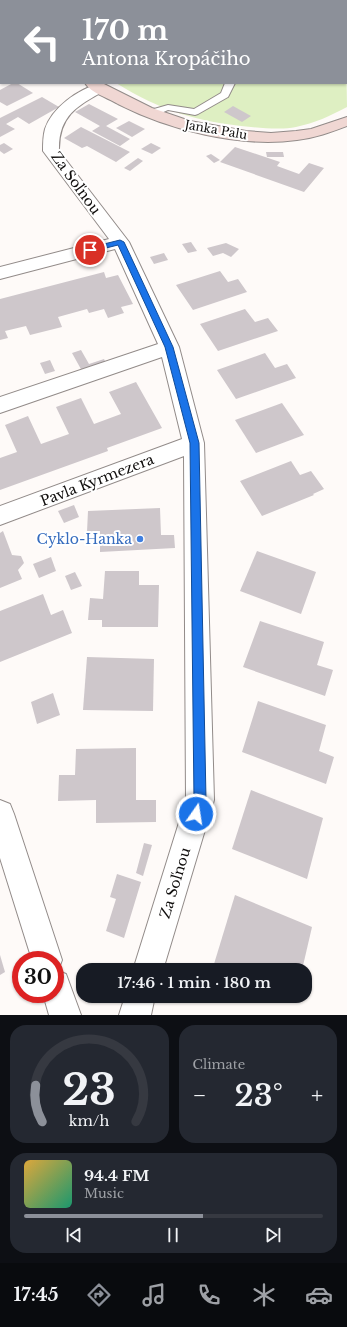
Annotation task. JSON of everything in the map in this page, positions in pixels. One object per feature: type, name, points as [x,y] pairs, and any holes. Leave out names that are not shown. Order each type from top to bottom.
[{"type":"main road","name":"Janka Palu","points":[[95,85],[152,114],[178,123],[231,134],[267,138],[290,137],[312,133],[347,121]]},
{"type":"street","name":"Za Soľnou","points":[[95,85],[59,116],[53,128],[50,140],[51,151],[120,242],[169,347],[194,443],[200,800],[150,963]]},
{"type":"street","points":[[0,273],[120,242]]},
{"type":"street","points":[[0,405],[169,347]]},
{"type":"street","name":"Pavla Kyrmezera","points":[[0,516],[194,443]]},
{"type":"street","points":[[1,822],[44,951]]},
{"type":"street","points":[[61,1003],[65,1015]]},
{"type":"street","points":[[135,1015],[138,1003]]},
{"type":"lane","points":[[178,123],[186,116],[225,95],[230,84]]},
{"type":"lane","points":[[152,114],[162,108],[177,108],[195,112]]},
{"type":"green space","points":[[118,84],[347,84],[347,107],[316,121],[291,128],[251,127],[214,122],[180,114],[133,93]]},
{"type":"building","points":[[11,84],[19,84],[33,93],[7,106],[0,102],[0,90]]},
{"type":"building","points":[[42,97],[59,107],[29,124],[18,117],[6,124],[15,129],[0,137],[0,118]]},
{"type":"building","points":[[89,104],[118,119],[106,126],[130,139],[120,146],[92,131],[100,126],[75,112]]},
{"type":"building","points":[[233,106],[251,116],[242,122],[224,112]]},
{"type":"building","points":[[129,121],[145,129],[132,137],[116,128]]},
{"type":"building","points":[[81,127],[130,152],[116,162],[87,146],[82,148],[64,138]]},
{"type":"building","points":[[4,143],[13,149],[4,154],[0,151],[0,145]]},
{"type":"building","points":[[151,143],[161,148],[152,154],[141,149]]},
{"type":"building","points":[[235,147],[280,162],[277,166],[299,174],[309,163],[324,168],[304,192],[220,162]]},
{"type":"building","points":[[266,152],[283,152],[284,157],[267,157]]},
{"type":"building","points":[[211,154],[220,160],[214,163],[206,156]]},
{"type":"building","points":[[138,158],[143,161],[130,171],[124,168]]},
{"type":"building","points":[[191,242],[197,251],[188,253],[182,244]]},
{"type":"building","points":[[226,243],[239,249],[231,257],[223,253],[213,256],[207,248]]},
{"type":"building","points":[[164,253],[168,260],[154,264],[150,257]]},
{"type":"building","points":[[220,271],[228,282],[238,279],[247,292],[193,310],[176,285]]},
{"type":"building","points":[[104,272],[106,278],[118,275],[133,304],[121,307],[124,313],[108,318],[104,309],[89,313],[87,309],[58,317],[62,327],[30,335],[26,326],[5,331],[8,338],[0,340],[0,299]]},
{"type":"building","points":[[245,309],[255,322],[268,318],[278,331],[218,351],[200,324]]},
{"type":"building","points":[[81,350],[89,364],[104,359],[106,363],[82,371],[72,353]]},
{"type":"building","points":[[265,353],[275,368],[287,364],[296,378],[236,399],[217,370]]},
{"type":"building","points":[[50,360],[55,371],[45,374],[40,363]]},
{"type":"building","points":[[136,382],[162,428],[107,448],[108,451],[0,490],[0,458],[17,452],[5,425],[28,416],[41,444],[69,434],[56,407],[81,398],[94,424],[121,414],[109,392]]},
{"type":"building","points":[[282,403],[304,435],[256,453],[235,420]]},
{"type":"building","points":[[291,461],[300,475],[311,471],[324,489],[313,494],[314,495],[262,516],[240,481]]},
{"type":"building","points":[[74,505],[79,517],[64,523],[58,511]]},
{"type":"building","points":[[160,508],[161,535],[174,535],[175,548],[100,552],[100,531],[87,532],[88,511]]},
{"type":"building","points":[[3,531],[12,555],[21,556],[24,563],[18,570],[22,579],[0,588],[0,533]]},
{"type":"building","points":[[257,551],[316,572],[301,614],[240,591]]},
{"type":"building","points":[[51,557],[56,571],[39,578],[33,564]]},
{"type":"building","points":[[105,571],[139,571],[139,585],[159,585],[158,627],[102,627],[102,620],[88,620],[90,598],[103,599]]},
{"type":"building","points":[[75,572],[82,586],[71,590],[65,576]]},
{"type":"building","points":[[43,594],[51,615],[63,610],[72,633],[0,662],[0,611]]},
{"type":"building","points":[[260,621],[324,642],[317,665],[333,670],[325,696],[243,667]]},
{"type":"building","points":[[87,657],[154,659],[153,711],[83,710]]},
{"type":"building","points":[[53,693],[60,715],[37,724],[31,702]]},
{"type":"building","points":[[258,701],[326,725],[319,751],[334,757],[326,784],[242,752]]},
{"type":"building","points":[[136,748],[136,800],[156,800],[156,822],[96,823],[96,800],[58,801],[59,775],[75,775],[76,749]]},
{"type":"building","points":[[251,790],[323,818],[307,879],[232,849]]},
{"type":"building","points":[[144,843],[152,845],[143,876],[136,873]]},
{"type":"building","points":[[117,874],[141,882],[124,938],[106,931],[116,899],[110,897]]},
{"type":"building","points":[[235,895],[312,927],[304,963],[214,963]]},
{"type":"building","points":[[0,955],[5,972],[0,975]]},
{"type":"place","name":"Cyklo-Hanka","points":[[140,539]]},
{"type":"route","points":[[90,250],[120,242],[169,347],[194,443],[200,800],[196,814]]}]
